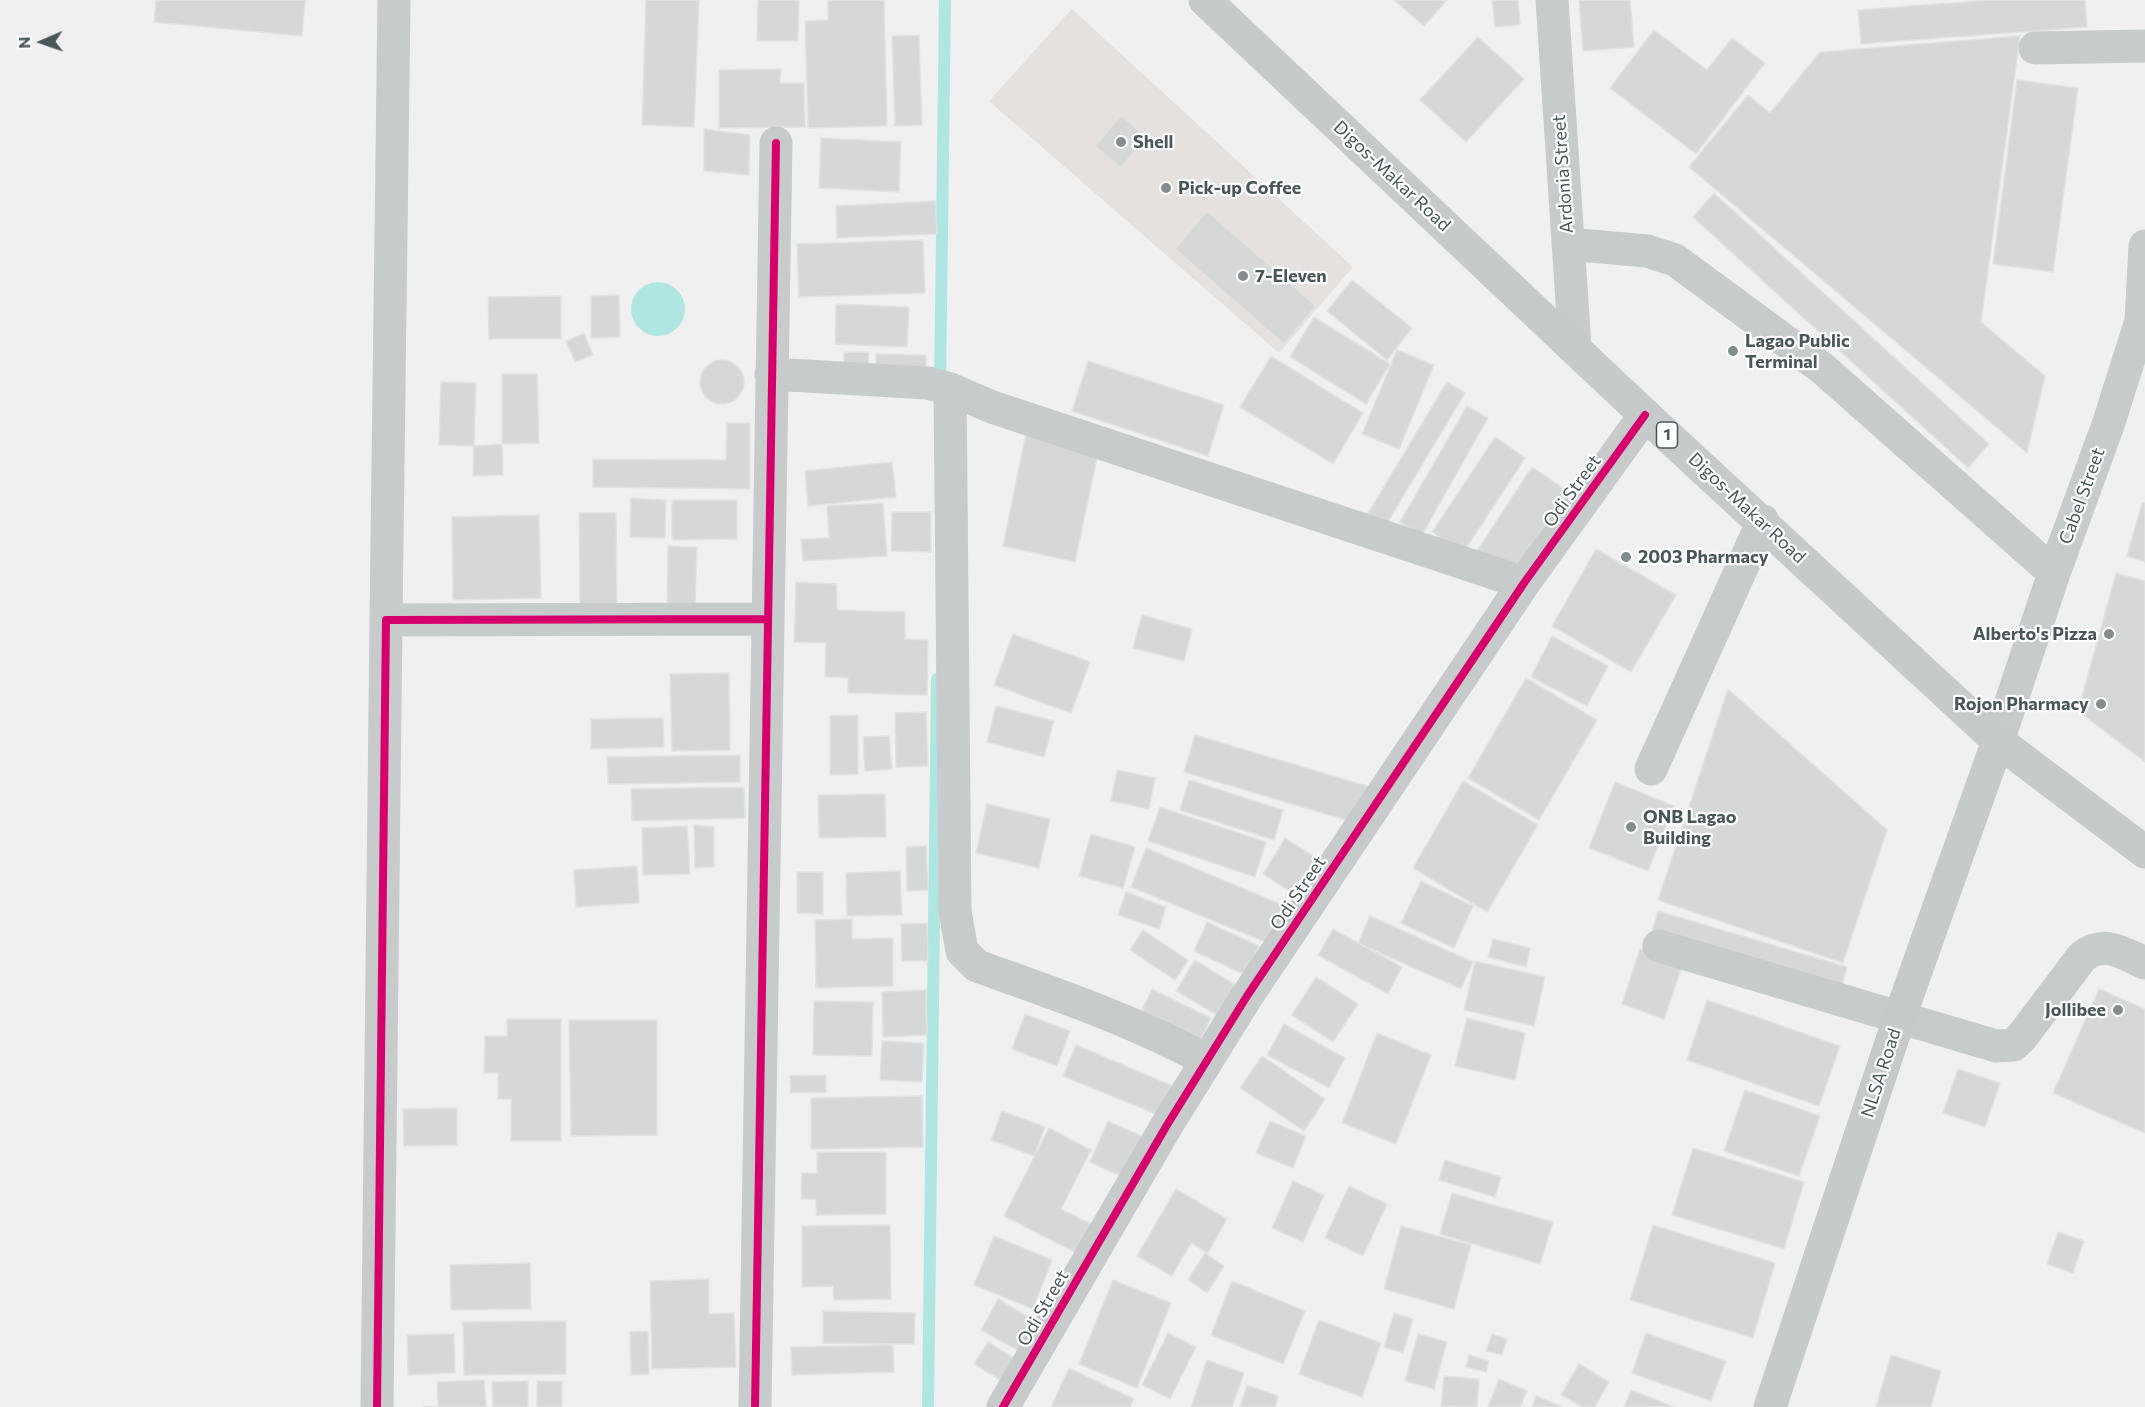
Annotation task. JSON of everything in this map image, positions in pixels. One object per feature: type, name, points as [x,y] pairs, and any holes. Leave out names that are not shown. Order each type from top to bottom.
[{"type":"main road","name":"Digos-Makar Road","points":[[1205,0],[1998,741],[2145,852]]},
{"type":"main road","name":"NLSA Road","points":[[1770,1407],[1900,1017],[1998,741]]},
{"type":"street","points":[[377,1407],[394,0]]},
{"type":"street","name":"Ardonia Street","points":[[1552,0],[1575,347]]},
{"type":"street","points":[[2035,48],[2145,46]]},
{"type":"street","points":[[755,1407],[776,143]]},
{"type":"street","points":[[1568,244],[1647,251],[1675,260],[1822,368],[2054,573]]},
{"type":"street","name":"Cabel Street","points":[[1998,741],[2054,573],[2143,322],[2145,246]]},
{"type":"street","points":[[771,374],[928,383],[950,389],[992,407],[1524,583]]},
{"type":"street","points":[[950,389],[955,911],[962,951],[977,966],[1107,1013],[1206,1059]]},
{"type":"street","name":"Odi Street","points":[[1003,1407],[1206,1059],[1524,583],[1646,414]]},
{"type":"street","points":[[1651,769],[1763,521]]},
{"type":"street","points":[[386,620],[767,619]]},
{"type":"street","points":[[1659,946],[1996,1046],[2013,1045],[2021,1038],[2082,957],[2092,949],[2108,947],[2145,963]]},
{"type":"shaded area","points":[[1072,9],[1353,267],[1279,353],[989,101]]},
{"type":"water","points":[[658,282],[668,284],[677,290],[683,299],[685,309],[683,319],[677,328],[668,334],[658,336],[648,334],[639,328],[633,319],[631,309],[633,299],[639,290],[648,284]]},
{"type":"building","points":[[156,0],[305,0],[302,36],[154,22]]},
{"type":"building","points":[[646,0],[699,0],[694,127],[642,125]]},
{"type":"building","points":[[758,0],[799,0],[798,41],[757,41]]},
{"type":"building","points":[[828,0],[884,0],[887,126],[808,128],[805,21],[828,20]]},
{"type":"building","points":[[1394,0],[1447,0],[1424,26]]},
{"type":"building","points":[[1492,0],[1518,0],[1520,25],[1495,27]]},
{"type":"building","points":[[1579,0],[1630,0],[1634,47],[1583,51]]},
{"type":"building","points":[[1990,0],[2085,0],[2087,27],[1861,44],[1858,10]]},
{"type":"building","points":[[1654,30],[1707,70],[1732,38],[1765,63],[1696,154],[1610,88]]},
{"type":"building","points":[[919,35],[922,125],[895,126],[892,36]]},
{"type":"building","points":[[2020,36],[1981,322],[2045,376],[2027,453],[1689,167],[1748,95],[1770,113],[1820,52]]},
{"type":"building","points":[[1478,37],[1524,79],[1466,142],[1420,100]]},
{"type":"building","points":[[781,69],[780,83],[804,83],[805,127],[719,128],[719,70]]},
{"type":"building","points":[[2017,80],[2078,88],[2053,272],[1993,264]]},
{"type":"building","name":"Shell","points":[[1121,115],[1146,137],[1121,168],[1095,146]]},
{"type":"building","points":[[704,129],[750,135],[749,175],[704,171]]},
{"type":"building","points":[[821,138],[901,142],[899,192],[819,188]]},
{"type":"building","points":[[1714,193],[1989,444],[1968,468],[1693,217]]},
{"type":"building","points":[[935,201],[937,234],[837,238],[836,206]]},
{"type":"building","points":[[1207,211],[1316,306],[1284,344],[1175,249]]},
{"type":"building","points":[[923,240],[925,293],[799,297],[797,244]]},
{"type":"building","points":[[1352,280],[1412,328],[1387,360],[1327,311]]},
{"type":"building","points":[[619,295],[620,337],[591,338],[591,296]]},
{"type":"building","points":[[561,296],[561,339],[489,339],[488,297]]},
{"type":"building","points":[[836,304],[909,307],[907,347],[835,344]]},
{"type":"building","points":[[1314,317],[1390,364],[1366,404],[1290,357]]},
{"type":"building","points":[[584,333],[593,355],[575,362],[566,341]]},
{"type":"building","points":[[1397,350],[1434,365],[1399,449],[1362,434]]},
{"type":"building","points":[[844,352],[869,352],[868,370],[844,370]]},
{"type":"building","points":[[876,354],[926,355],[926,371],[876,370]]},
{"type":"building","points":[[1271,356],[1363,413],[1333,464],[1240,407]]},
{"type":"building","points":[[722,360],[737,367],[744,382],[737,397],[722,404],[707,397],[700,382],[707,367]]},
{"type":"building","points":[[1088,361],[1224,405],[1208,456],[1072,411]]},
{"type":"building","points":[[502,374],[537,374],[539,443],[502,444]]},
{"type":"building","points":[[441,382],[476,383],[474,446],[439,445]]},
{"type":"building","points":[[1447,382],[1465,393],[1386,525],[1367,515]]},
{"type":"building","points":[[1467,406],[1488,418],[1422,535],[1400,522]]},
{"type":"building","points":[[727,423],[750,423],[750,489],[593,487],[593,459],[726,460]]},
{"type":"building","points":[[1026,433],[1099,449],[1075,562],[1003,546]]},
{"type":"building","points":[[1495,437],[1525,458],[1463,553],[1432,532]]},
{"type":"building","points":[[502,444],[503,475],[473,476],[474,446]]},
{"type":"building","points":[[892,462],[896,497],[808,506],[805,471]]},
{"type":"building","points":[[1532,467],[1567,491],[1513,575],[1477,551]]},
{"type":"building","points":[[631,498],[666,500],[665,538],[630,537]]},
{"type":"building","points":[[672,500],[737,500],[737,539],[672,540]]},
{"type":"building","points":[[883,503],[887,556],[803,561],[801,539],[829,538],[827,506]]},
{"type":"building","points":[[2142,503],[2145,503],[2145,562],[2127,556]]},
{"type":"building","points":[[892,512],[931,512],[931,552],[891,551]]},
{"type":"building","points":[[579,513],[616,513],[617,611],[580,611]]},
{"type":"building","points":[[539,515],[541,598],[453,600],[452,517]]},
{"type":"building","points":[[668,546],[697,547],[695,607],[667,606]]},
{"type":"building","points":[[1596,549],[1676,595],[1631,672],[1552,626]]},
{"type":"building","points":[[2116,573],[2145,581],[2145,762],[2078,711]]},
{"type":"building","points":[[796,582],[837,584],[837,610],[905,612],[905,639],[928,640],[927,695],[848,693],[848,678],[825,677],[826,643],[794,642]]},
{"type":"building","points":[[1142,615],[1192,629],[1184,661],[1133,648]]},
{"type":"building","points":[[1013,634],[1090,662],[1071,713],[994,685]]},
{"type":"building","points":[[1552,636],[1608,666],[1587,706],[1531,677]]},
{"type":"building","points":[[729,673],[730,750],[672,751],[670,674]]},
{"type":"building","points":[[1526,678],[1597,720],[1539,820],[1468,778]]},
{"type":"building","points":[[1728,689],[1887,830],[1843,963],[1658,900]]},
{"type":"building","points":[[996,706],[1054,721],[1044,757],[987,742]]},
{"type":"building","points":[[926,712],[928,766],[896,767],[895,713]]},
{"type":"building","points":[[858,715],[858,774],[830,775],[830,716]]},
{"type":"building","points":[[663,718],[664,747],[591,749],[591,719]]},
{"type":"building","points":[[1195,735],[1367,786],[1356,823],[1184,772]]},
{"type":"building","points":[[889,736],[892,769],[865,771],[863,737]]},
{"type":"building","points":[[740,755],[740,782],[608,784],[607,757]]},
{"type":"building","points":[[1117,770],[1155,778],[1149,809],[1111,801]]},
{"type":"building","points":[[1189,780],[1283,810],[1274,840],[1180,810]]},
{"type":"building","points":[[1463,781],[1538,825],[1487,912],[1413,868]]},
{"type":"building","name":"ONB Lagao Building","points":[[1615,782],[1674,806],[1648,871],[1589,848]]},
{"type":"building","points":[[744,787],[745,818],[632,821],[631,789]]},
{"type":"building","points":[[885,794],[886,837],[819,838],[818,795]]},
{"type":"building","points":[[987,804],[1050,819],[1039,868],[976,853]]},
{"type":"building","points":[[1160,807],[1266,842],[1255,877],[1148,841]]},
{"type":"building","points":[[694,825],[714,827],[714,867],[695,868]]},
{"type":"building","points":[[687,826],[690,874],[643,875],[642,828]]},
{"type":"building","points":[[1091,834],[1135,847],[1123,888],[1079,876]]},
{"type":"building","points":[[1285,838],[1323,862],[1301,898],[1263,874]]},
{"type":"building","points":[[926,846],[928,890],[907,891],[906,847]]},
{"type":"building","points":[[1146,848],[1285,906],[1270,944],[1131,887]]},
{"type":"building","points":[[637,866],[639,903],[576,907],[574,870]]},
{"type":"building","points":[[900,871],[902,915],[847,916],[846,873]]},
{"type":"building","points":[[797,872],[823,872],[823,914],[797,913]]},
{"type":"building","points":[[1421,881],[1473,906],[1454,948],[1401,923]]},
{"type":"building","points":[[1126,892],[1166,907],[1159,929],[1118,915]]},
{"type":"building","points":[[1658,911],[1847,967],[1840,992],[1651,936]]},
{"type":"building","points":[[1370,916],[1473,962],[1461,989],[1358,943]]},
{"type":"building","points":[[852,919],[852,939],[893,938],[893,986],[816,988],[815,920]]},
{"type":"building","points":[[1207,922],[1259,946],[1245,975],[1194,951]]},
{"type":"building","points":[[927,923],[928,961],[902,961],[901,924]]},
{"type":"building","points":[[1333,929],[1402,967],[1388,994],[1318,955]]},
{"type":"building","points":[[1143,930],[1188,960],[1175,980],[1130,950]]},
{"type":"building","points":[[1493,939],[1530,948],[1526,967],[1488,957]]},
{"type":"building","points":[[1640,949],[1683,964],[1664,1019],[1622,1004]]},
{"type":"building","points":[[1195,960],[1237,986],[1219,1016],[1176,991]]},
{"type":"building","points":[[1475,961],[1545,977],[1534,1026],[1464,1010]]},
{"type":"building","points":[[1316,977],[1358,1004],[1333,1042],[1292,1015]]},
{"type":"building","points":[[1152,989],[1211,1018],[1197,1047],[1138,1018]]},
{"type":"building","points":[[2099,989],[2145,1009],[2145,1133],[2053,1093]]},
{"type":"building","points":[[926,990],[927,1035],[883,1037],[882,992]]},
{"type":"building","points":[[1707,1000],[1840,1046],[1819,1106],[1687,1060]]},
{"type":"building","points":[[814,1001],[873,1002],[872,1056],[813,1055]]},
{"type":"building","points":[[1025,1014],[1070,1031],[1057,1066],[1012,1049]]},
{"type":"building","points":[[1467,1018],[1525,1033],[1515,1080],[1455,1066]]},
{"type":"building","points":[[507,1019],[561,1019],[561,1141],[511,1141],[511,1099],[498,1099],[498,1073],[484,1073],[485,1036],[507,1036]]},
{"type":"building","points":[[569,1020],[657,1020],[657,1135],[571,1136]]},
{"type":"building","points":[[1284,1024],[1345,1058],[1329,1088],[1267,1055]]},
{"type":"building","points":[[1377,1033],[1431,1055],[1396,1144],[1342,1123]]},
{"type":"building","points":[[882,1041],[924,1043],[922,1082],[880,1080]]},
{"type":"building","points":[[1076,1045],[1180,1089],[1168,1119],[1063,1076]]},
{"type":"building","points":[[1262,1056],[1325,1099],[1304,1131],[1240,1088]]},
{"type":"building","points":[[1958,1069],[2000,1083],[1985,1127],[1943,1113]]},
{"type":"building","points":[[826,1075],[826,1092],[791,1093],[790,1076]]},
{"type":"building","points":[[1745,1090],[1820,1116],[1799,1176],[1724,1151]]},
{"type":"building","points":[[922,1096],[923,1147],[811,1149],[811,1098]]},
{"type":"building","points":[[457,1108],[457,1145],[404,1146],[403,1109]]},
{"type":"building","points":[[1002,1111],[1045,1127],[1034,1156],[991,1140]]},
{"type":"building","points":[[1108,1121],[1148,1139],[1130,1180],[1090,1162]]},
{"type":"building","points":[[1270,1121],[1306,1136],[1293,1168],[1256,1153]]},
{"type":"building","points":[[1049,1128],[1091,1150],[1061,1209],[1095,1226],[1081,1255],[1004,1216]]},
{"type":"building","points":[[1693,1148],[1804,1182],[1784,1249],[1672,1215]]},
{"type":"building","points":[[817,1152],[886,1152],[886,1214],[816,1215],[816,1199],[801,1199],[802,1173],[817,1173]]},
{"type":"building","points":[[1445,1160],[1501,1177],[1495,1197],[1439,1180]]},
{"type":"building","points":[[1293,1181],[1324,1195],[1303,1242],[1272,1228]]},
{"type":"building","points":[[1349,1186],[1387,1204],[1363,1256],[1325,1238]]},
{"type":"building","points":[[1176,1189],[1227,1219],[1208,1253],[1191,1243],[1172,1276],[1137,1256]]},
{"type":"building","points":[[1452,1193],[1553,1222],[1540,1264],[1440,1234]]},
{"type":"building","points":[[890,1225],[891,1299],[834,1300],[833,1286],[802,1287],[802,1226]]},
{"type":"building","points":[[1653,1225],[1775,1263],[1753,1338],[1630,1300]]},
{"type":"building","points":[[1401,1226],[1471,1245],[1454,1309],[1384,1289]]},
{"type":"building","points":[[2058,1232],[2084,1241],[2073,1273],[2047,1264]]},
{"type":"building","points":[[994,1236],[1052,1260],[1033,1309],[974,1285]]},
{"type":"building","points":[[1205,1253],[1224,1266],[1207,1293],[1188,1280]]},
{"type":"building","points":[[530,1263],[531,1309],[451,1310],[450,1265]]},
{"type":"building","points":[[709,1279],[709,1314],[734,1313],[736,1367],[652,1369],[650,1281]]},
{"type":"building","points":[[1113,1280],[1171,1303],[1137,1388],[1079,1364]]},
{"type":"building","points":[[1232,1281],[1305,1311],[1283,1364],[1211,1335]]},
{"type":"building","points":[[998,1299],[1036,1322],[1019,1351],[981,1330]]},
{"type":"building","points":[[823,1311],[915,1313],[914,1344],[823,1343]]},
{"type":"building","points":[[1394,1313],[1413,1319],[1403,1353],[1384,1347]]},
{"type":"building","points":[[1319,1320],[1381,1343],[1362,1397],[1299,1374]]},
{"type":"building","points":[[566,1321],[566,1374],[464,1375],[463,1322]]},
{"type":"building","points":[[648,1331],[649,1374],[631,1375],[630,1332]]},
{"type":"building","points":[[1168,1333],[1196,1347],[1170,1399],[1142,1385]]},
{"type":"building","points":[[1646,1333],[1726,1361],[1711,1401],[1632,1373]]},
{"type":"building","points":[[454,1334],[455,1373],[408,1375],[407,1335]]},
{"type":"building","points":[[1418,1334],[1447,1342],[1434,1389],[1405,1381]]},
{"type":"building","points":[[1492,1334],[1507,1339],[1502,1355],[1486,1351]]},
{"type":"building","points":[[988,1342],[1017,1360],[1004,1382],[974,1364]]},
{"type":"building","points":[[893,1345],[894,1372],[792,1375],[791,1347]]},
{"type":"building","points":[[1469,1355],[1489,1361],[1486,1372],[1466,1367]]},
{"type":"building","points":[[1891,1355],[1941,1371],[1931,1407],[1876,1407]]},
{"type":"building","points":[[1207,1360],[1244,1373],[1232,1407],[1191,1407]]},
{"type":"building","points":[[1579,1364],[1609,1382],[1595,1407],[1583,1407],[1561,1395]]},
{"type":"building","points":[[1069,1368],[1134,1399],[1130,1407],[1051,1407]]},
{"type":"building","points":[[1444,1376],[1479,1379],[1477,1407],[1441,1406]]},
{"type":"building","points":[[1499,1379],[1527,1391],[1520,1407],[1488,1407]]},
{"type":"building","points":[[484,1380],[486,1407],[421,1407],[438,1406],[437,1382]]},
{"type":"building","points":[[528,1381],[528,1407],[493,1407],[492,1382]]},
{"type":"building","points":[[537,1381],[562,1381],[562,1407],[537,1407]]},
{"type":"building","points":[[1247,1385],[1278,1396],[1275,1407],[1240,1407]]},
{"type":"building","points":[[1631,1390],[1674,1407],[1624,1407]]},
{"type":"building","points":[[1536,1396],[1563,1407],[1532,1407]]},
{"type":"waterway","points":[[940,386],[945,0]]},
{"type":"waterway","points":[[928,1407],[937,679]]},
{"type":"cycle path","points":[[755,1407],[776,143]]},
{"type":"cycle path","points":[[1003,1407],[1167,1125],[1247,996],[1524,583],[1645,415]]},
{"type":"cycle path","points":[[377,1407],[386,620],[767,619]]},
{"type":"place","name":"Shell","points":[[1121,142]]},
{"type":"place","name":"Pick-up Coffee","points":[[1166,188]]},
{"type":"place","name":"7-Eleven","points":[[1243,276]]},
{"type":"place","name":"Lagao Public Terminal","points":[[1733,351]]},
{"type":"place","name":"2003 Pharmacy","points":[[1626,557]]},
{"type":"place","name":"Alberto's Pizza","points":[[2109,634]]},
{"type":"place","name":"Rojon Pharmacy","points":[[2101,704]]},
{"type":"place","name":"ONB Lagao Building","points":[[1631,827]]},
{"type":"place","name":"Jollibee","points":[[2118,1010]]}]
